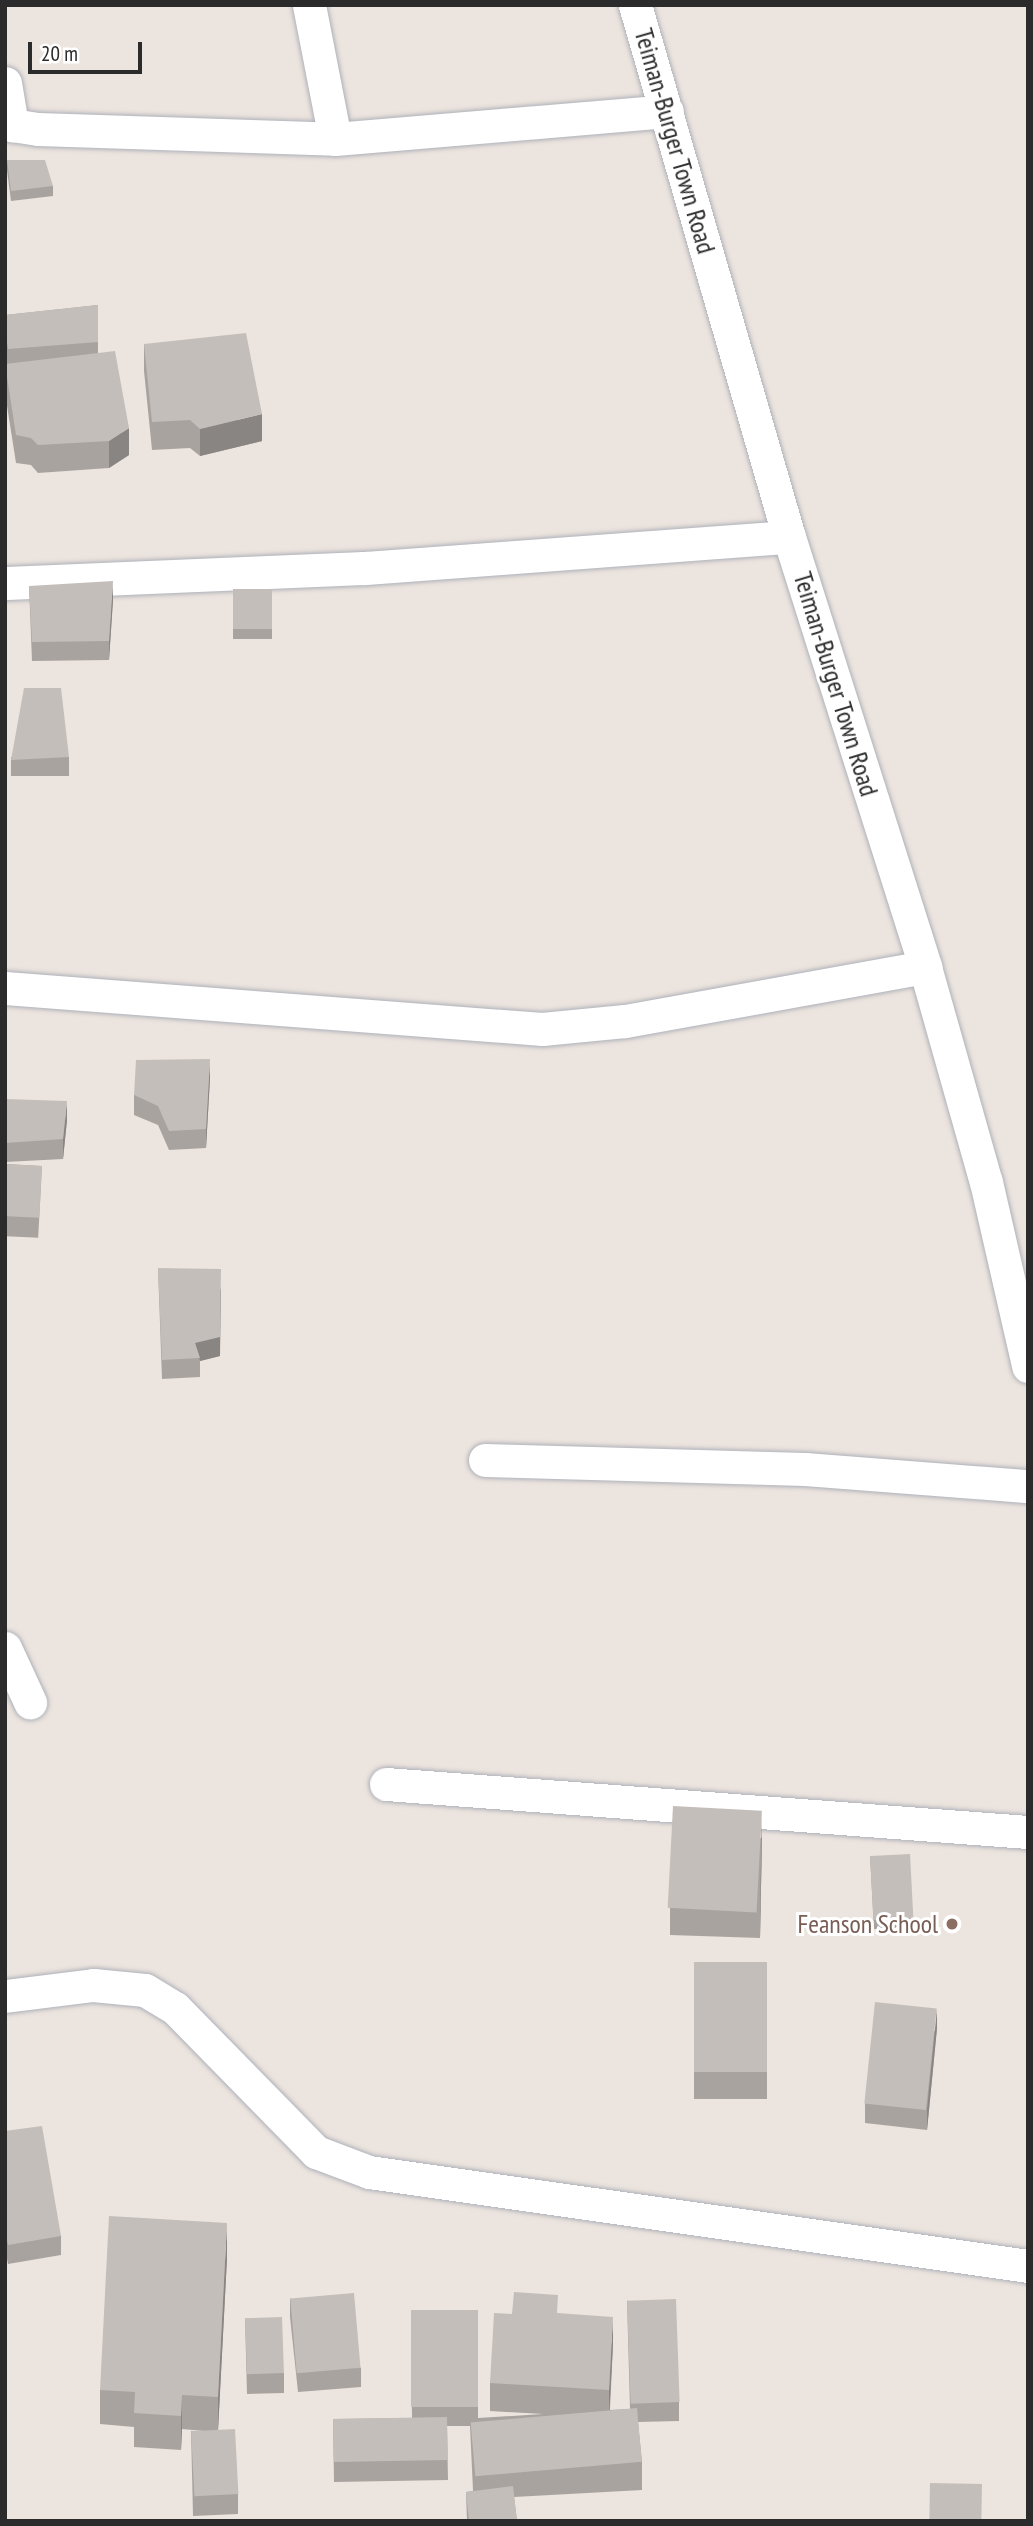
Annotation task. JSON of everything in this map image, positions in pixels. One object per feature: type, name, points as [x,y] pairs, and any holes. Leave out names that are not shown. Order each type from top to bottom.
[{"type":"street","points":[[309,5],[335,139]]},
{"type":"street","name":"Teiman-Burger Town Road","points":[[635,5],[789,537],[925,967],[986,1182],[1028,1366]]},
{"type":"street","points":[[5,83],[8,125],[335,139],[667,111]]},
{"type":"street","points":[[5,583],[365,568],[789,537]]},
{"type":"street","points":[[5,988],[542,1029],[625,1021],[925,967]]},
{"type":"street","points":[[485,1460],[805,1469],[1028,1486]]},
{"type":"street","points":[[5,1648],[30,1702]]},
{"type":"street","points":[[386,1784],[1028,1832]]},
{"type":"street","points":[[5,1996],[93,1984],[145,1990],[175,2008],[316,2152],[369,2172],[1028,2266]]},
{"type":"building","points":[[7,160],[45,160],[53,186],[11,191]]},
{"type":"building","points":[[98,305],[98,342],[8,349],[5,315]]},
{"type":"building","points":[[246,333],[262,414],[200,429],[190,420],[152,422],[144,344]]},
{"type":"building","points":[[115,351],[129,428],[109,441],[38,445],[31,438],[16,435],[5,364]]},
{"type":"building","points":[[113,581],[109,641],[32,642],[29,586]]},
{"type":"building","points":[[233,589],[272,589],[272,629],[233,629]]},
{"type":"building","points":[[24,688],[61,688],[69,757],[11,760]]},
{"type":"building","points":[[210,1059],[206,1129],[169,1131],[158,1106],[134,1095],[136,1060]]},
{"type":"building","points":[[5,1099],[67,1101],[63,1139],[5,1143]]},
{"type":"building","points":[[5,1164],[42,1166],[39,1218],[5,1216]]},
{"type":"building","points":[[158,1268],[221,1269],[220,1337],[195,1343],[200,1358],[162,1360]]},
{"type":"building","points":[[673,1806],[762,1811],[757,1913],[668,1908]]},
{"type":"building","points":[[910,1854],[913,1918],[873,1920],[870,1856]]},
{"type":"building","points":[[694,1962],[767,1962],[767,2072],[694,2072]]},
{"type":"building","points":[[875,2002],[937,2008],[926,2110],[864,2103]]},
{"type":"building","points":[[42,2126],[61,2236],[8,2245],[5,2229],[5,2131]]},
{"type":"building","points":[[109,2216],[227,2223],[218,2397],[182,2395],[181,2416],[134,2413],[135,2392],[100,2390]]},
{"type":"building","points":[[514,2292],[558,2295],[557,2313],[613,2317],[609,2390],[490,2383],[494,2313],[512,2314]]},
{"type":"building","points":[[354,2293],[361,2368],[297,2373],[290,2299]]},
{"type":"building","points":[[676,2299],[680,2402],[631,2404],[627,2301]]},
{"type":"building","points":[[411,2310],[478,2310],[478,2407],[411,2407]]},
{"type":"building","points":[[282,2317],[284,2373],[247,2374],[245,2318]]},
{"type":"building","points":[[637,2408],[642,2462],[475,2476],[471,2423]]},
{"type":"building","points":[[447,2417],[448,2460],[334,2462],[333,2419]]},
{"type":"building","points":[[235,2429],[238,2494],[194,2496],[191,2431]]},
{"type":"building","points":[[930,2483],[982,2484],[981,2521],[929,2521]]},
{"type":"building","points":[[513,2486],[517,2521],[469,2521],[466,2492]]},
{"type":"place","name":"Feanson School","points":[[952,1924]]}]
